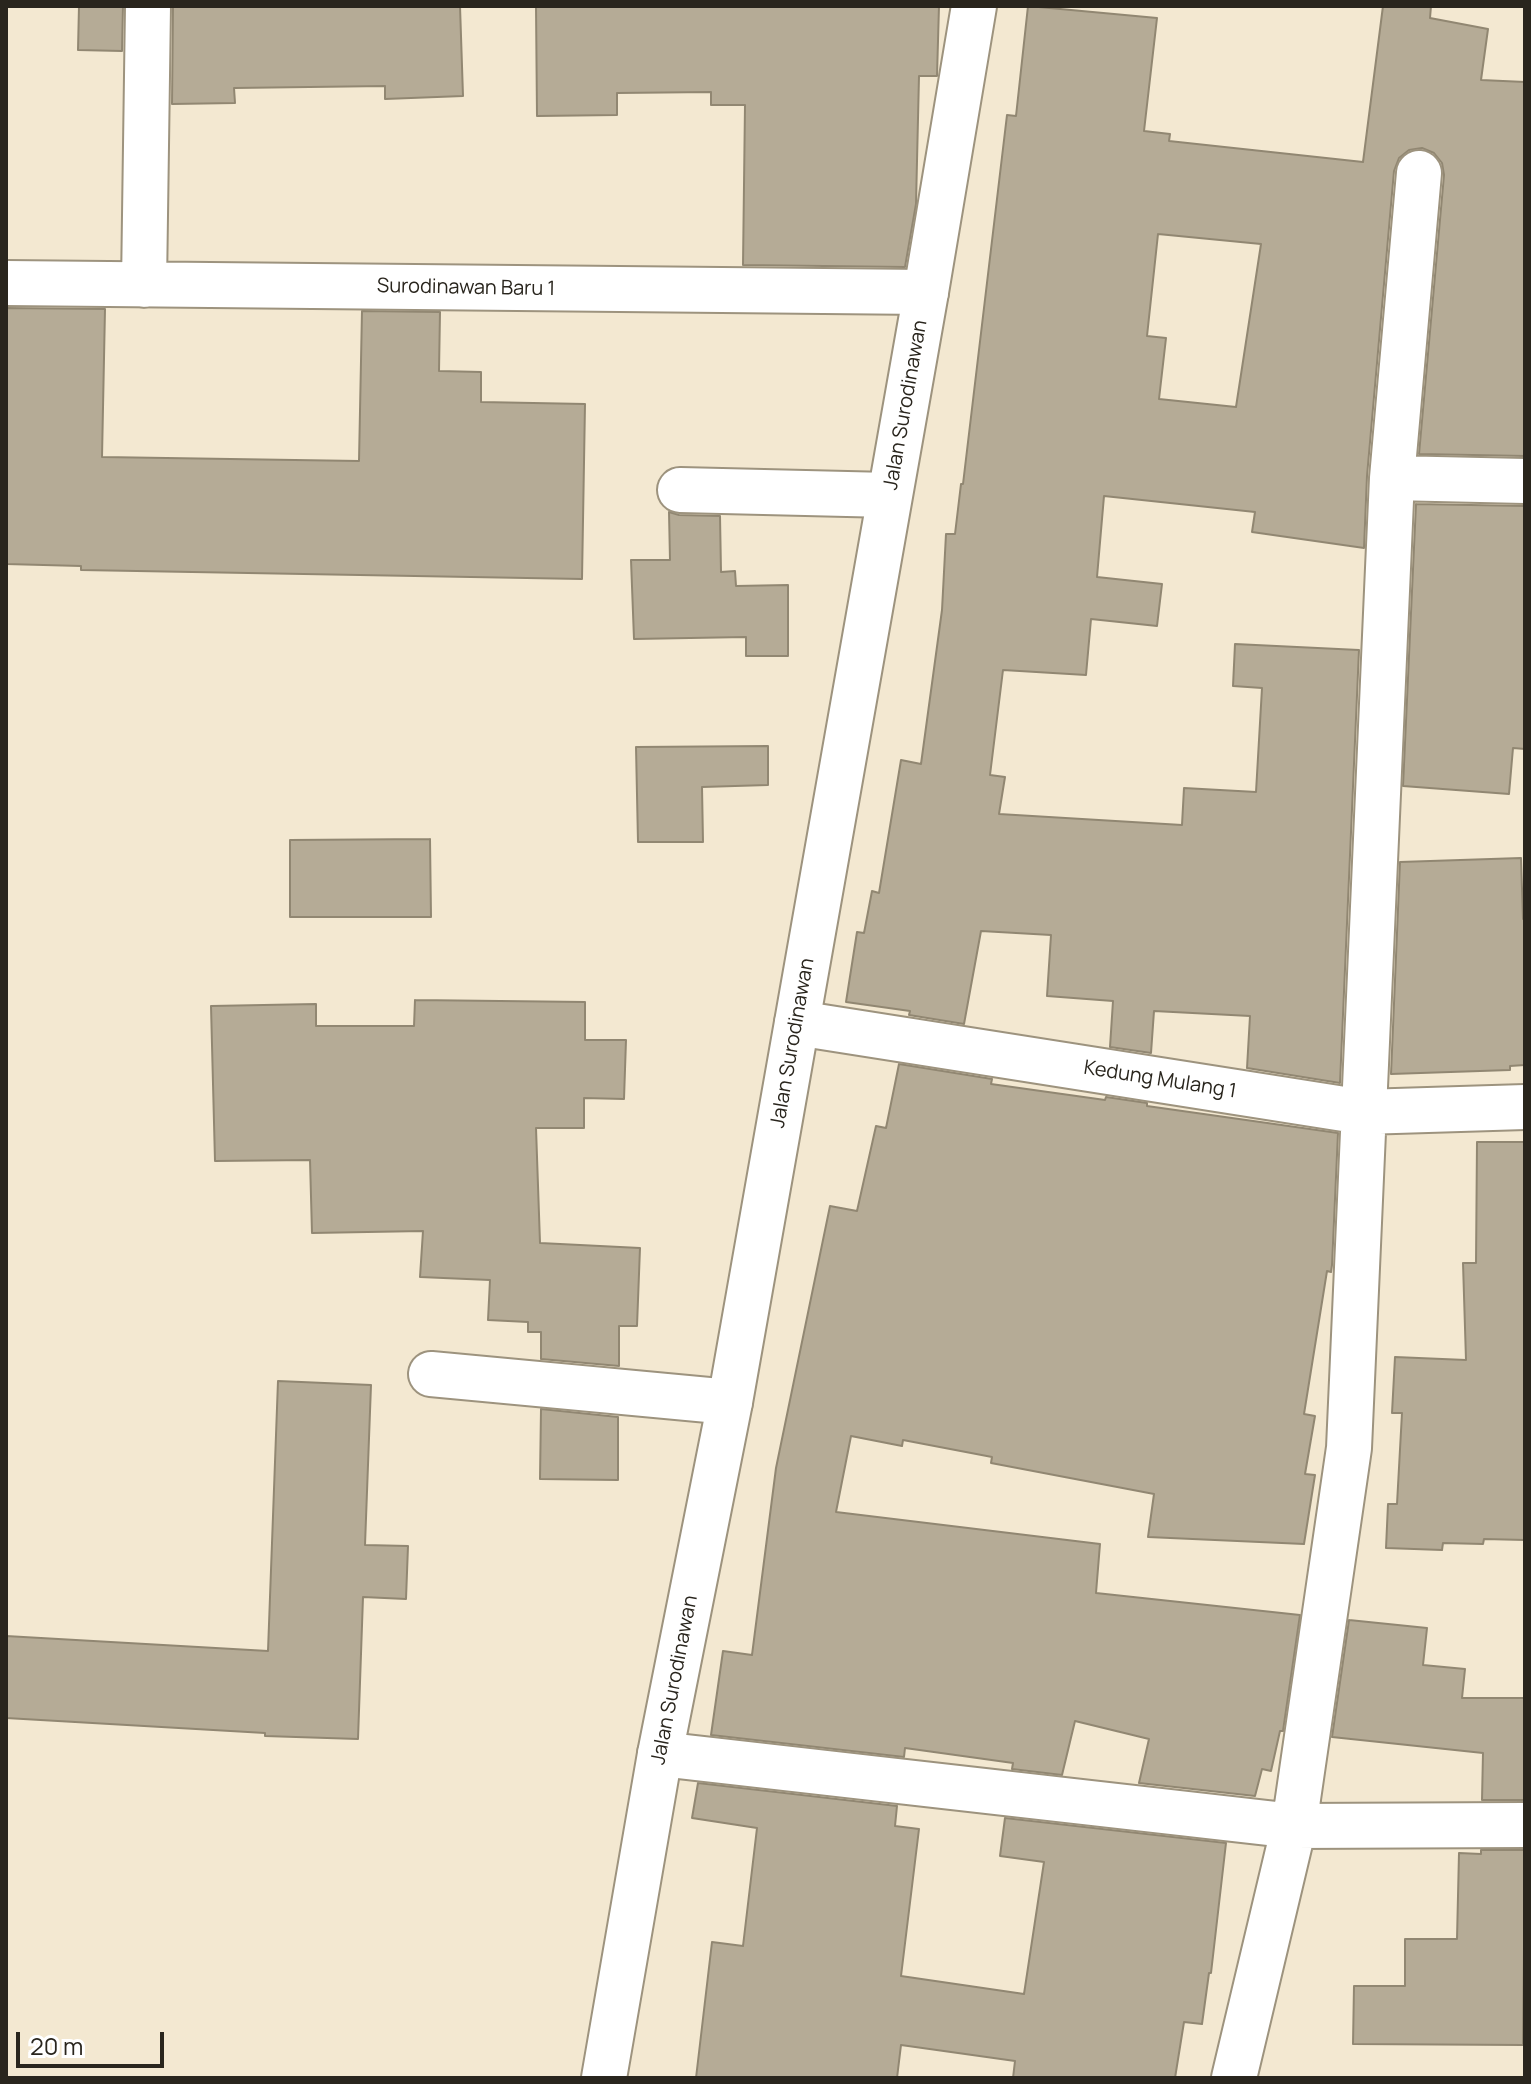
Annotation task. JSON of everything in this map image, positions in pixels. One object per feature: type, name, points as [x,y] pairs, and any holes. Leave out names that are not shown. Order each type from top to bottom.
[{"type":"street","points":[[144,285],[148,6]]},
{"type":"street","name":"Jalan Surodinawan","points":[[604,2078],[660,1754],[730,1402],[974,6]]},
{"type":"street","points":[[1234,2078],[1294,1826],[1349,1448],[1392,478],[1419,173]]},
{"type":"street","name":"Surodinawan Baru 1","points":[[6,283],[926,292]]},
{"type":"street","points":[[1392,478],[1525,481]]},
{"type":"street","points":[[680,490],[889,495]]},
{"type":"street","name":"Kedung Mulang 1","points":[[797,1023],[1363,1112],[1525,1107]]},
{"type":"street","points":[[431,1374],[730,1402]]},
{"type":"street","points":[[660,1754],[1294,1826],[1525,1825]]},
{"type":"building","points":[[79,6],[123,6],[122,51],[78,50]]},
{"type":"building","points":[[173,6],[460,6],[463,96],[385,99],[385,86],[234,88],[235,103],[172,104]]},
{"type":"building","points":[[536,6],[939,6],[937,76],[919,76],[916,204],[905,267],[743,265],[745,105],[711,105],[711,92],[617,93],[617,115],[537,116]]},
{"type":"building","points":[[1028,6],[1157,18],[1144,131],[1170,134],[1169,141],[1363,162],[1383,6],[1431,6],[1430,18],[1488,29],[1481,80],[1525,82],[1525,456],[1419,454],[1444,175],[1442,163],[1434,153],[1422,148],[1409,150],[1399,158],[1394,171],[1367,476],[1364,548],[1252,532],[1255,512],[1104,496],[1097,577],[1162,584],[1157,626],[1091,619],[1086,675],[1003,670],[990,775],[1005,777],[999,814],[1182,825],[1184,788],[1256,792],[1262,688],[1233,686],[1235,644],[1359,650],[1340,1083],[1247,1068],[1250,1016],[1154,1011],[1151,1053],[1110,1047],[1113,1001],[1047,996],[1051,935],[981,931],[964,1024],[909,1015],[910,1011],[846,1002],[857,932],[864,933],[872,891],[879,893],[901,760],[921,764],[942,610],[946,534],[955,534],[963,484],[1007,115],[1016,116]],"holes":[[[1158,234],[1261,244],[1236,407],[1159,399],[1166,338],[1147,336]]]},
{"type":"building","points":[[6,308],[105,309],[102,457],[359,461],[362,311],[440,312],[439,371],[481,372],[481,402],[585,404],[582,579],[81,570],[81,566],[6,564]]},
{"type":"building","points":[[1416,504],[1525,506],[1525,749],[1513,748],[1509,794],[1403,786]]},
{"type":"building","points":[[669,512],[720,516],[721,572],[735,571],[736,586],[788,585],[788,656],[746,656],[746,637],[634,639],[631,560],[670,560]]},
{"type":"building","points":[[768,746],[768,785],[702,787],[703,842],[638,842],[636,747]]},
{"type":"building","points":[[430,839],[431,917],[290,917],[290,840]]},
{"type":"building","points":[[1521,858],[1525,918],[1525,1065],[1510,1066],[1510,1070],[1391,1074],[1400,862]]},
{"type":"building","points":[[415,1000],[585,1002],[585,1040],[626,1040],[624,1099],[584,1098],[584,1128],[536,1128],[540,1243],[640,1248],[637,1326],[619,1326],[619,1366],[541,1359],[541,1332],[528,1332],[528,1322],[488,1320],[490,1280],[420,1277],[423,1231],[312,1233],[310,1160],[215,1161],[211,1006],[316,1004],[316,1026],[414,1026]]},
{"type":"building","points":[[899,1064],[992,1079],[991,1084],[1105,1100],[1106,1097],[1147,1103],[1147,1106],[1338,1133],[1332,1265],[1331,1272],[1327,1271],[1304,1414],[1315,1416],[1305,1474],[1315,1475],[1304,1544],[1148,1537],[1154,1494],[991,1463],[992,1457],[903,1440],[902,1446],[851,1436],[836,1512],[1100,1544],[1096,1593],[1300,1615],[1283,1731],[1280,1731],[1271,1771],[1262,1769],[1255,1796],[1139,1783],[1149,1739],[1075,1721],[1062,1775],[1012,1769],[1013,1763],[905,1748],[904,1757],[711,1735],[723,1651],[752,1655],[776,1468],[830,1206],[857,1211],[876,1126],[886,1128]]},
{"type":"building","points":[[1477,1142],[1525,1142],[1525,1540],[1484,1539],[1483,1544],[1443,1543],[1442,1550],[1386,1548],[1388,1504],[1397,1504],[1402,1413],[1392,1413],[1395,1357],[1466,1360],[1463,1263],[1476,1263]]},
{"type":"building","points":[[278,1381],[371,1385],[365,1545],[408,1546],[406,1599],[363,1597],[358,1739],[265,1736],[265,1733],[6,1718],[6,1636],[268,1651]]},
{"type":"building","points":[[541,1409],[618,1417],[618,1480],[540,1479]]},
{"type":"building","points":[[1349,1620],[1427,1628],[1423,1665],[1465,1669],[1462,1698],[1525,1698],[1525,1800],[1482,1800],[1483,1753],[1332,1737]]},
{"type":"building","points":[[698,1783],[897,1806],[895,1826],[919,1829],[901,1976],[1024,1994],[1044,1862],[1000,1856],[1005,1818],[1226,1843],[1202,2024],[1184,2022],[1175,2078],[1013,2078],[1015,2061],[901,2045],[897,2078],[696,2078],[712,1942],[743,1946],[757,1828],[692,1818]]},
{"type":"building","points":[[1481,1850],[1525,1850],[1523,2045],[1353,2044],[1354,1986],[1405,1986],[1405,1939],[1457,1939],[1459,1853],[1481,1854]]}]
